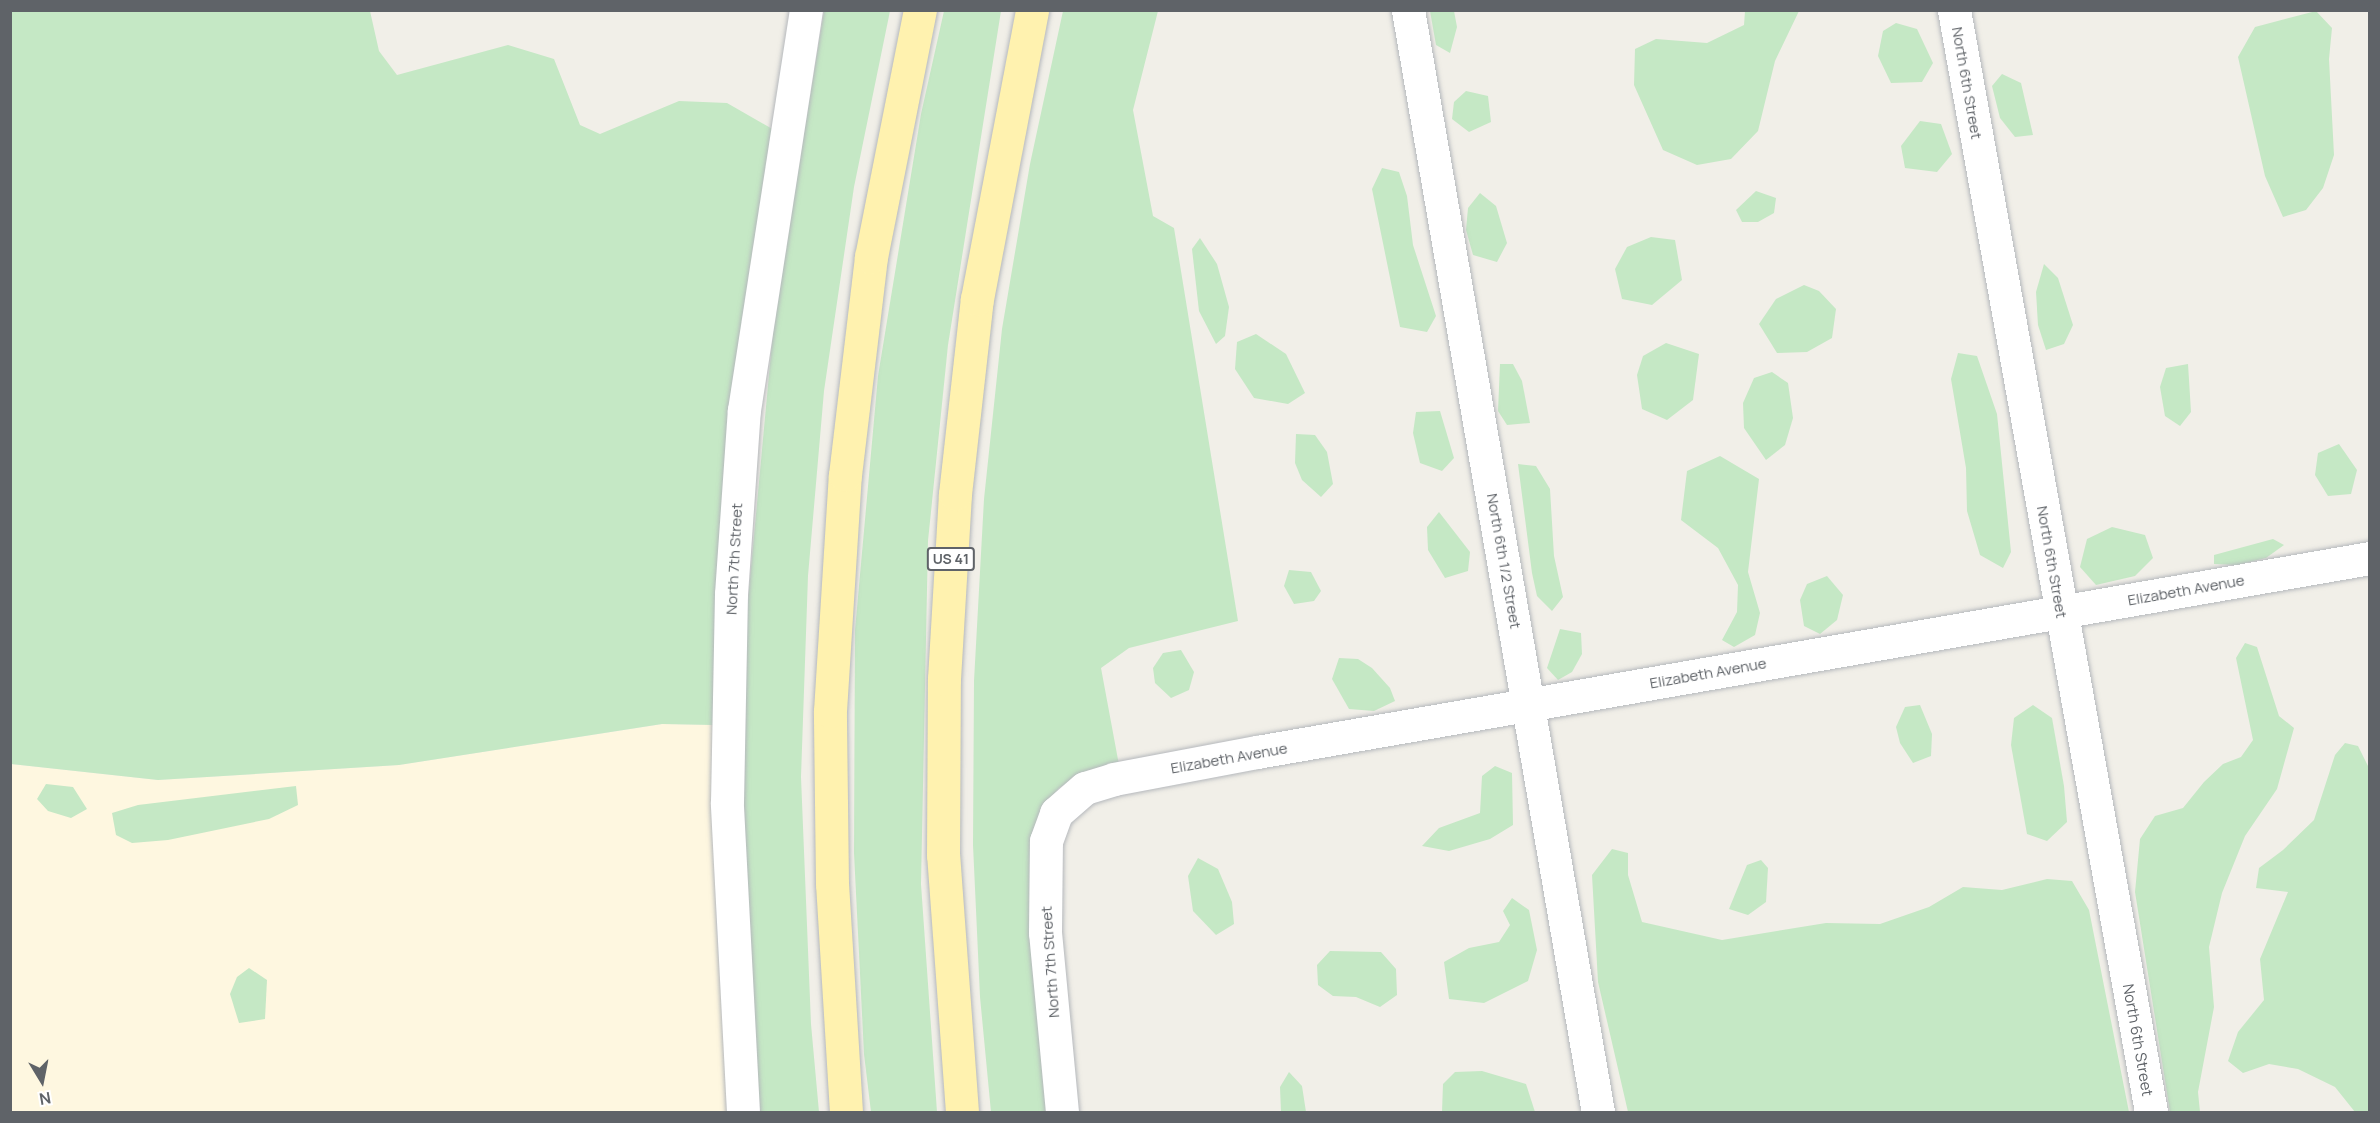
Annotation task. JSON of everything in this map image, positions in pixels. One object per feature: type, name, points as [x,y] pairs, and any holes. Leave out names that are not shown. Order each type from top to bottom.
[{"type":"main road","points":[[846,1113],[832,884],[830,711],[845,475],[871,257],[920,10]]},
{"type":"main road","name":"US 41","points":[[962,1113],[943,855],[944,679],[955,494],[977,299],[1032,10]]},
{"type":"street","name":"North 7th Street","points":[[743,1113],[727,802],[731,594],[744,410],[806,10]]},
{"type":"street","name":"North 6th 1/2 Street","points":[[1408,10],[1598,1113]]},
{"type":"street","name":"North 6th Street","points":[[1954,10],[2151,1113]]},
{"type":"street","name":"Elizabeth Avenue","points":[[1056,813],[1085,788],[1114,778],[2370,558]]},
{"type":"street","name":"North 7th Street","points":[[1056,813],[1046,841],[1046,933],[1062,1113]]},
{"type":"shaded area","points":[[663,724],[714,725],[716,922],[730,1112],[11,1112],[11,764],[158,780],[399,765]]},
{"type":"green space","points":[[10,11],[370,11],[379,51],[397,75],[508,45],[554,59],[580,125],[600,134],[679,101],[727,103],[774,130],[714,725],[662,724],[399,765],[158,780],[11,764]]},
{"type":"green space","points":[[824,11],[890,11],[854,187],[824,391],[808,576],[801,777],[811,1024],[819,1112],[760,1112],[748,942],[744,801],[747,611],[775,310]]},
{"type":"green space","points":[[944,11],[1001,11],[948,345],[928,541],[921,884],[937,1112],[871,1112],[864,1054],[854,853],[855,630],[878,376],[921,114]]},
{"type":"green space","points":[[1063,11],[1158,11],[1133,110],[1153,216],[1174,228],[1238,621],[1129,648],[1101,668],[1119,765],[1080,775],[1059,788],[1042,808],[1047,1112],[991,1112],[980,997],[973,845],[974,681],[984,499],[1002,329],[1030,164]]},
{"type":"green space","points":[[1430,11],[1454,11],[1457,27],[1450,53],[1436,45]]},
{"type":"green space","points":[[1745,11],[1799,11],[1775,61],[1758,131],[1731,159],[1697,165],[1663,150],[1634,85],[1635,49],[1656,39],[1707,43],[1744,25]]},
{"type":"green space","points":[[2316,11],[2332,28],[2329,59],[2334,155],[2323,188],[2306,210],[2283,217],[2265,176],[2238,57],[2255,27]]},
{"type":"green space","points":[[1896,23],[1917,29],[1933,63],[1922,82],[1891,83],[1878,56],[1883,31]]},
{"type":"green space","points":[[2002,74],[2021,83],[2033,135],[2015,137],[2000,118],[1992,86]]},
{"type":"green space","points":[[1466,91],[1488,96],[1491,122],[1469,132],[1452,119],[1454,102]]},
{"type":"green space","points":[[1920,121],[1941,124],[1952,154],[1937,172],[1905,168],[1901,146]]},
{"type":"green space","points":[[1382,168],[1399,172],[1407,196],[1413,245],[1436,316],[1427,332],[1400,327],[1372,189]]},
{"type":"green space","points":[[1756,191],[1776,198],[1774,213],[1758,222],[1742,222],[1736,210]]},
{"type":"green space","points":[[1480,193],[1496,206],[1507,243],[1497,262],[1473,255],[1466,230],[1468,208]]},
{"type":"green space","points":[[1651,237],[1675,240],[1682,280],[1652,305],[1622,299],[1615,269],[1627,247]]},
{"type":"green space","points":[[1200,238],[1217,264],[1229,307],[1225,336],[1216,344],[1199,311],[1192,249]]},
{"type":"green space","points":[[2044,264],[2058,278],[2073,325],[2064,344],[2046,350],[2038,325],[2036,292]]},
{"type":"green space","points":[[1804,285],[1819,291],[1836,309],[1832,338],[1807,352],[1777,353],[1759,324],[1776,299]]},
{"type":"green space","points":[[1256,334],[1286,354],[1305,393],[1288,404],[1254,398],[1235,369],[1237,342]]},
{"type":"green space","points":[[1666,343],[1699,354],[1693,400],[1667,420],[1642,409],[1637,375],[1643,356]]},
{"type":"green space","points":[[1958,353],[1977,356],[1997,414],[2011,552],[2003,568],[1980,555],[1967,511],[1966,468],[1951,379]]},
{"type":"green space","points":[[1500,364],[1513,364],[1522,381],[1530,423],[1507,425],[1498,411]]},
{"type":"green space","points":[[2188,364],[2191,412],[2180,426],[2165,416],[2160,387],[2166,368]]},
{"type":"green space","points":[[1772,372],[1788,383],[1793,418],[1785,445],[1766,460],[1744,428],[1743,403],[1754,378]]},
{"type":"green space","points":[[1440,411],[1454,458],[1442,471],[1420,463],[1413,433],[1416,412]]},
{"type":"green space","points":[[1296,434],[1315,435],[1327,452],[1333,484],[1321,497],[1302,480],[1295,463]]},
{"type":"green space","points":[[2339,444],[2357,470],[2351,494],[2328,496],[2315,475],[2318,453]]},
{"type":"green space","points":[[1720,456],[1759,479],[1748,572],[1760,613],[1755,635],[1734,647],[1722,640],[1737,612],[1738,585],[1718,548],[1681,520],[1687,471]]},
{"type":"green space","points":[[1518,464],[1536,466],[1550,489],[1554,556],[1563,597],[1552,611],[1537,596]]},
{"type":"green space","points":[[1439,512],[1470,552],[1468,571],[1445,578],[1428,550],[1427,527]]},
{"type":"green space","points":[[2112,527],[2145,535],[2153,558],[2135,576],[2096,585],[2080,567],[2087,539]]},
{"type":"green space","points":[[2273,539],[2284,545],[2266,558],[2237,565],[2214,564],[2214,555]]},
{"type":"green space","points":[[1289,570],[1311,572],[1321,591],[1314,601],[1294,604],[1284,586]]},
{"type":"green space","points":[[1827,576],[1843,595],[1837,620],[1820,634],[1804,626],[1800,600],[1807,584]]},
{"type":"green space","points":[[1560,629],[1581,633],[1582,654],[1572,672],[1558,680],[1547,668]]},
{"type":"green space","points":[[2245,643],[2257,647],[2279,716],[2294,728],[2277,789],[2245,836],[2222,893],[2209,947],[2214,1007],[2198,1092],[2200,1112],[2170,1112],[2135,892],[2140,839],[2155,816],[2183,808],[2204,782],[2223,764],[2241,757],[2253,740],[2236,658]]},
{"type":"green space","points":[[1181,650],[1194,672],[1189,690],[1171,698],[1155,683],[1153,668],[1163,653]]},
{"type":"green space","points":[[1339,658],[1358,659],[1372,668],[1390,688],[1395,701],[1374,711],[1349,709],[1332,679]]},
{"type":"green space","points":[[1920,705],[1932,734],[1931,756],[1913,763],[1900,743],[1896,727],[1905,707]]},
{"type":"green space","points":[[2033,705],[2052,718],[2064,786],[2067,822],[2047,841],[2027,834],[2011,745],[2014,718]]},
{"type":"green space","points":[[2345,743],[2358,746],[2369,768],[2369,1112],[2355,1112],[2335,1087],[2298,1069],[2269,1064],[2243,1073],[2228,1061],[2238,1032],[2264,1000],[2260,959],[2288,892],[2256,888],[2259,868],[2283,850],[2314,820],[2335,755]]},
{"type":"green space","points":[[1495,766],[1512,773],[1513,825],[1490,839],[1449,851],[1422,846],[1439,828],[1480,813],[1482,776]]},
{"type":"green space","points":[[46,784],[73,787],[87,809],[71,818],[48,811],[37,799]]},
{"type":"green space","points":[[296,786],[298,805],[269,819],[168,840],[132,843],[116,835],[112,813],[138,805]]},
{"type":"green space","points":[[1612,849],[1628,853],[1628,875],[1642,922],[1722,940],[1826,923],[1880,924],[1929,907],[1963,887],[2002,890],[2047,879],[2072,881],[2089,910],[2129,1112],[1628,1112],[1598,982],[1592,875]]},
{"type":"green space","points":[[1198,858],[1218,869],[1232,902],[1234,924],[1216,935],[1193,911],[1188,876]]},
{"type":"green space","points":[[1761,860],[1768,868],[1766,902],[1748,915],[1729,909],[1747,865]]},
{"type":"green space","points":[[1512,898],[1529,910],[1537,950],[1528,981],[1484,1003],[1449,999],[1444,962],[1469,948],[1499,942],[1510,925],[1503,911]]},
{"type":"green space","points":[[1330,951],[1381,952],[1396,969],[1397,995],[1380,1007],[1356,997],[1333,996],[1318,985],[1317,965]]},
{"type":"green space","points":[[249,968],[267,980],[265,1019],[239,1023],[230,994],[237,977]]},
{"type":"green space","points":[[1482,1071],[1526,1084],[1535,1112],[1442,1112],[1443,1084],[1455,1072]]},
{"type":"green space","points":[[1289,1072],[1302,1086],[1306,1112],[1281,1112],[1280,1087]]}]
